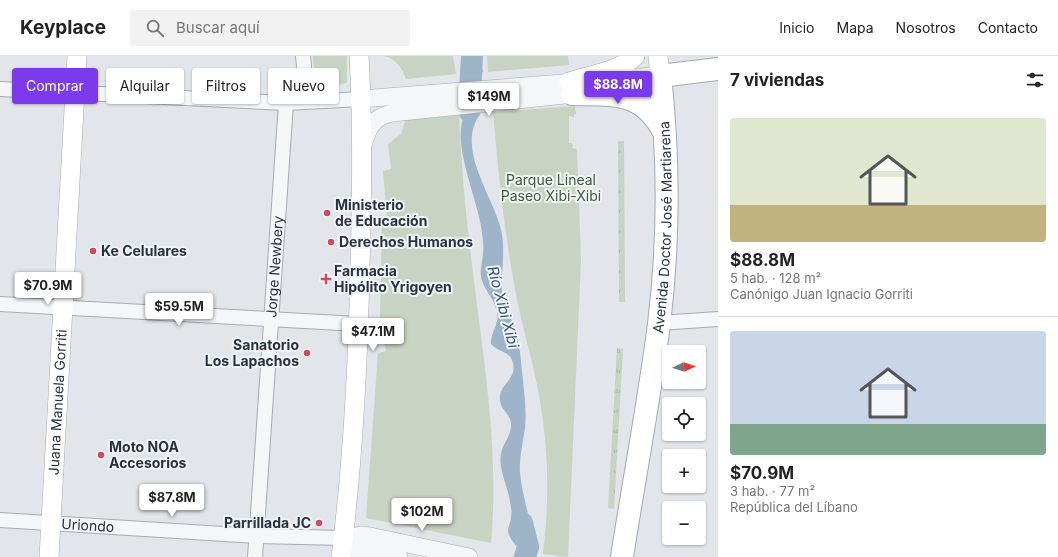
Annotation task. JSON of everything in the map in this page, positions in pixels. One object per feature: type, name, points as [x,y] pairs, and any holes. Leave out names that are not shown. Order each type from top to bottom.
[{"type":"main road","name":"Juana Manuela Gorriti","points":[[76,68],[77,56]]},
{"type":"main road","points":[[342,548],[353,430],[359,324],[363,145],[359,56]]},
{"type":"main road","points":[[571,88],[626,63],[635,56]]},
{"type":"main road","points":[[660,73],[718,69]]},
{"type":"main road","points":[[660,73],[718,81]]},
{"type":"main road","name":"Avenida Doctor José Martiarena","points":[[622,557],[659,323],[666,228],[664,132],[660,73]]},
{"type":"main road","points":[[571,88],[623,96],[636,100],[654,116],[664,132]]},
{"type":"main road","name":"Juana Manuela Gorriti","points":[[49,557],[74,104]]},
{"type":"street","points":[[303,56],[304,68]]},
{"type":"street","points":[[339,100],[361,99],[403,104],[571,88],[660,73]]},
{"type":"street","points":[[0,89],[12,90]]},
{"type":"street","points":[[98,95],[268,103]]},
{"type":"street","name":"Jorge Newbery","points":[[255,557],[286,104]]},
{"type":"street","points":[[363,145],[367,132],[375,119],[403,104]]},
{"type":"street","points":[[0,304],[359,324]]},
{"type":"street","points":[[659,323],[718,319]]},
{"type":"street","name":"Uriondo","points":[[0,520],[257,536],[342,548]]},
{"type":"street","points":[[342,548],[368,543],[469,557]]},
{"type":"street","points":[[368,543],[399,557]]},
{"type":"green space","points":[[313,56],[347,56],[347,82],[339,85],[339,68],[315,68]]},
{"type":"green space","points":[[384,56],[453,56],[456,74],[406,79],[398,64],[392,59]]},
{"type":"green space","points":[[487,56],[568,56],[569,65],[488,72]]},
{"type":"green space","name":"Parque Lineal Paseo Xibi-Xibi","points":[[575,106],[576,115],[574,114],[574,117],[569,116],[569,143],[573,144],[572,148],[577,149],[581,260],[568,557],[543,554],[547,498],[547,462],[544,425],[511,267],[502,200],[493,112]]},
{"type":"green space","points":[[459,114],[467,221],[485,364],[492,435],[493,507],[491,543],[366,518],[378,353],[386,351],[380,316],[382,217],[387,217],[383,171],[391,169],[388,144],[401,134],[406,118]]},
{"type":"green space","points":[[618,141],[624,141],[625,302],[619,302]]},
{"type":"green space","points":[[617,348],[623,349],[614,509],[608,508]]},
{"type":"water","points":[[463,56],[479,56],[483,72],[460,74],[463,67]]},
{"type":"water","points":[[481,113],[474,126],[472,140],[473,155],[477,170],[496,213],[502,235],[502,295],[514,326],[521,357],[526,412],[520,467],[523,494],[535,538],[535,552],[516,546],[508,533],[511,510],[500,460],[502,450],[510,432],[511,423],[509,416],[502,407],[500,395],[503,387],[511,377],[514,368],[510,356],[491,344],[498,316],[494,304],[481,278],[483,249],[482,233],[463,156],[461,140],[461,126],[465,114]]},
{"type":"waterway","name":"Río Xibi Xibi","points":[[469,111],[472,56]]},
{"type":"waterway","name":"Río Xibi Xibi","points":[[522,523],[528,547],[525,557]]},
{"type":"place","name":"Ministerio de Educación","points":[[327,213]]},
{"type":"place","name":"Derechos Humanos","points":[[331,242]]},
{"type":"place","name":"Ke Celulares","points":[[93,251]]},
{"type":"place","name":"Farmacia Hipólito Yrigoyen","points":[[326,279]]},
{"type":"place","name":"Sanatorio Los Lapachos","points":[[307,353]]},
{"type":"place","name":"Moto NOA Accesorios","points":[[101,455]]},
{"type":"place","name":"Parrillada JC","points":[[319,523]]}]
